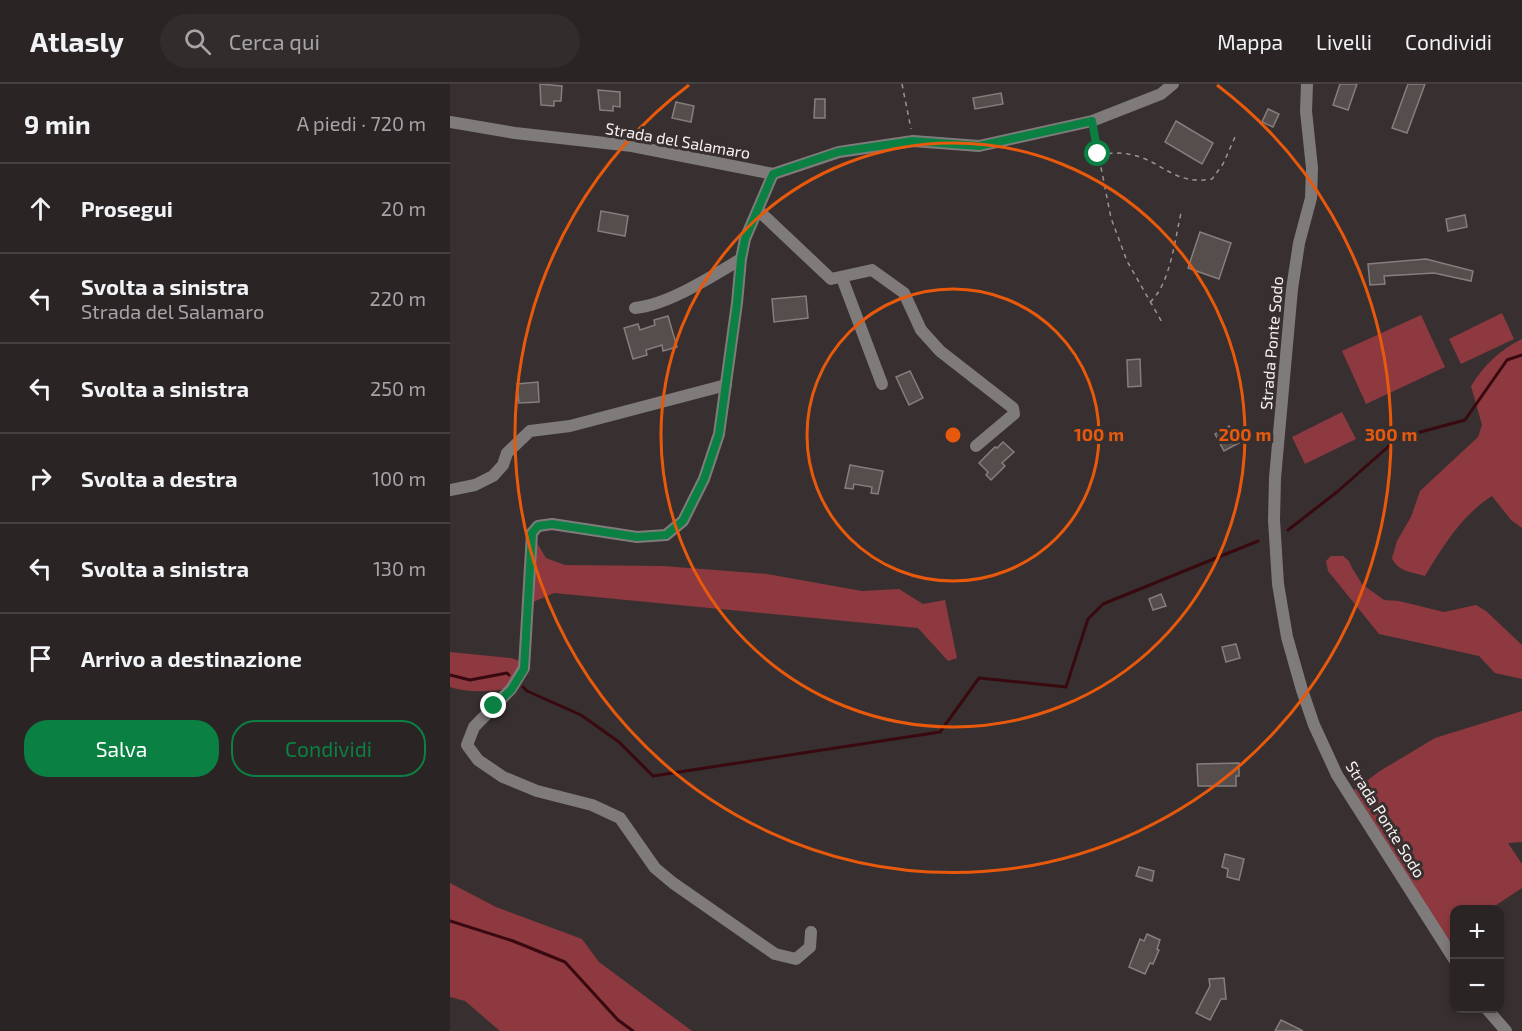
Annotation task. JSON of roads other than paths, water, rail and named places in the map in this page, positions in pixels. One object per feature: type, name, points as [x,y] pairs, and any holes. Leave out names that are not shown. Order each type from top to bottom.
[{"type":"street","name":"Strada del Salamaro","points":[[450,122],[515,133],[632,146],[773,174],[838,152],[913,141],[979,146],[1092,121],[1161,94],[1173,84]]},
{"type":"street","name":"Strada Ponte Sodo","points":[[1307,84],[1306,111],[1312,168],[1311,198],[1299,243],[1292,289],[1275,478],[1275,553],[1287,637],[1314,725],[1337,775],[1450,951]]},
{"type":"street","points":[[773,174],[745,239],[719,434],[704,479],[683,521],[666,535],[637,537],[552,524],[538,526],[532,533],[524,669],[511,690],[474,727],[467,745],[478,760],[503,777],[537,791],[592,805],[620,818],[656,868],[673,883],[775,954],[796,959],[810,947],[812,932]]},
{"type":"street","points":[[758,210],[831,279],[872,270],[885,278],[904,293],[921,330],[940,351],[1013,408],[1014,414],[976,446]]},
{"type":"street","points":[[635,309],[650,307],[710,278],[741,259]]},
{"type":"street","points":[[842,278],[882,384]]},
{"type":"street","points":[[450,490],[475,485],[493,476],[503,465],[507,453],[530,431],[570,426],[726,386]]},
{"type":"street","points":[[1490,1013],[1506,1031]]},
{"type":"waterway","points":[[1288,530],[1337,492],[1398,438],[1465,420],[1507,360],[1522,355]]},
{"type":"waterway","points":[[523,687],[527,691],[581,715],[619,742],[653,776],[940,732],[979,678],[1066,687],[1088,619],[1103,604],[1258,541]]},
{"type":"waterway","points":[[450,675],[470,680],[507,673],[509,675]]},
{"type":"waterway","points":[[450,921],[513,941],[565,962],[618,1020],[633,1031]]}]
